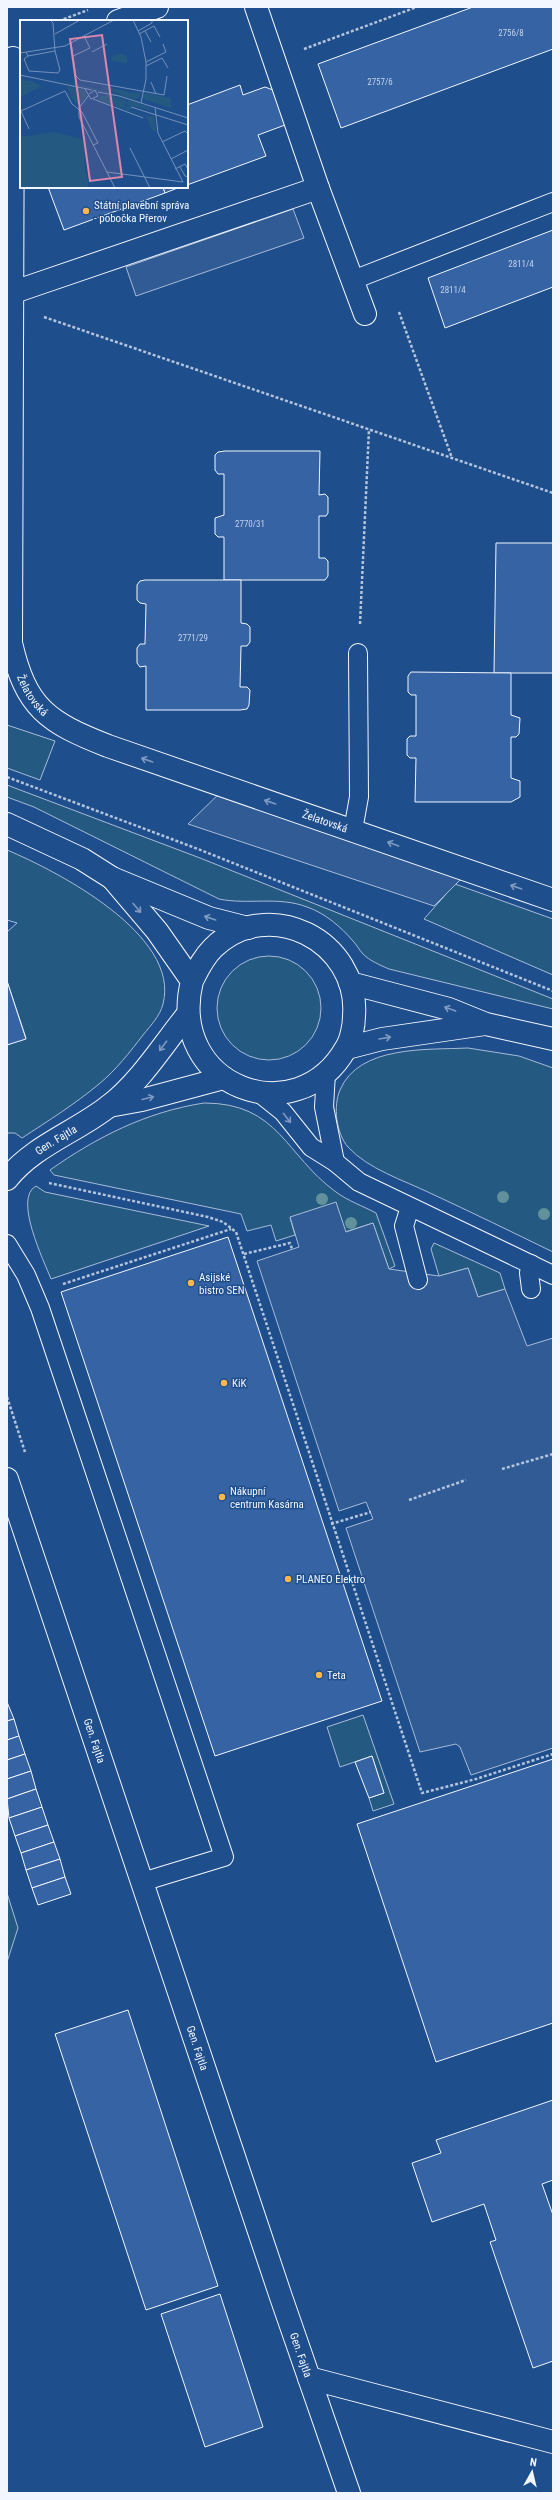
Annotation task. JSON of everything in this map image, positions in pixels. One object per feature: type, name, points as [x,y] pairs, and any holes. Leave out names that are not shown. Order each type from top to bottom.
[{"type":"street","points":[[121,20],[157,7]]},
{"type":"street","points":[[256,7],[318,188],[365,314]]},
{"type":"street","name":"Želatovská","points":[[14,58],[11,300],[11,643],[22,682],[31,698],[40,710],[82,736],[553,900]]},
{"type":"street","points":[[11,300],[318,188]]},
{"type":"street","points":[[7,824],[82,859],[112,878],[209,918],[248,928]]},
{"type":"street","points":[[112,878],[157,931],[192,981]]},
{"type":"street","points":[[274,925],[299,929],[311,935],[326,946],[339,960],[350,983],[355,1003],[354,1023],[347,1048],[326,1073],[314,1081],[294,1089],[272,1093],[258,1092],[224,1078],[205,1061],[198,1051],[189,1028],[187,1015],[192,981],[200,963],[213,948],[230,936],[248,928],[274,925]]},
{"type":"street","points":[[350,983],[449,1008],[486,1024],[553,1039]]},
{"type":"street","name":"Gen. Fajtla","points":[[7,1179],[38,1152],[109,1106],[154,1057],[187,1015]]},
{"type":"street","points":[[347,1048],[382,1039],[486,1024]]},
{"type":"street","name":"Gen. Fajtla","points":[[109,1106],[224,1078]]},
{"type":"street","name":"Gen. Fajtla","points":[[7,1479],[309,2378],[553,2442]]},
{"type":"street","points":[[309,2378],[349,2493]]},
{"type":"lane","points":[[352,280],[553,202]]},
{"type":"lane","name":"Želatovská","points":[[354,830],[359,791],[358,652]]},
{"type":"lane","points":[[326,1073],[324,1107],[335,1162]]},
{"type":"lane","points":[[258,1092],[283,1112],[311,1147],[335,1162],[364,1185],[553,1275]]},
{"type":"lane","points":[[410,1207],[404,1226],[418,1280]]},
{"type":"lane","points":[[7,1244],[26,1275],[40,1308],[224,1857],[142,1882]]},
{"type":"lane","points":[[531,1264],[529,1273],[531,1289]]},
{"type":"path","points":[[274,60],[417,7]]},
{"type":"path","points":[[62,20],[90,9]]},
{"type":"path","points":[[382,268],[452,458]]},
{"type":"path","points":[[11,300],[368,429],[553,493]]},
{"type":"path","points":[[358,652],[368,429]]},
{"type":"path","points":[[7,777],[198,849],[553,991]]},
{"type":"path","points":[[46,1180],[51,1184],[208,1217],[223,1222],[236,1232],[331,1524],[422,1793],[476,1779],[553,1754]]},
{"type":"path","points":[[61,1285],[232,1228]]},
{"type":"path","points":[[244,1254],[290,1243],[292,1249]]},
{"type":"path","points":[[502,1469],[553,1454]]},
{"type":"path","points":[[409,1500],[466,1480]]},
{"type":"path","points":[[331,1524],[371,1512]]},
{"type":"shaded area","points":[[293,209],[304,238],[136,296],[126,267]]},
{"type":"shaded area","points":[[7,725],[55,741],[40,780],[7,768]]},
{"type":"shaded area","points":[[7,785],[200,858],[553,999],[553,1009],[389,969],[375,963],[366,956],[338,926],[314,910],[286,902],[230,901],[219,899],[34,807],[7,797]]},
{"type":"shaded area","points":[[226,787],[469,871],[434,906],[188,824]]},
{"type":"shaded area","points":[[7,850],[55,873],[110,909],[135,930],[153,954],[164,978],[163,1004],[160,1012],[122,1061],[105,1079],[90,1091],[22,1138],[15,1133],[7,1133],[7,1045],[26,1038],[7,981],[7,932],[17,923],[7,920]]},
{"type":"shaded area","points":[[455,884],[553,919],[553,975],[424,919]]},
{"type":"shaded area","points":[[269,956],[289,960],[306,971],[317,988],[321,1008],[317,1028],[306,1045],[289,1056],[269,1060],[249,1056],[232,1045],[221,1028],[217,1008],[221,988],[232,971],[249,960]]},
{"type":"shaded area","points":[[468,1048],[519,1056],[553,1068],[553,1252],[365,1162],[348,1147],[338,1127],[336,1111],[340,1090],[349,1075],[362,1065],[378,1057],[414,1050]]},
{"type":"shaded area","points":[[204,1103],[229,1105],[249,1112],[265,1121],[279,1134],[319,1178],[336,1192],[376,1213],[395,1266],[389,1269],[373,1223],[345,1232],[322,1207],[290,1218],[295,1235],[276,1241],[271,1225],[247,1231],[241,1214],[54,1175],[50,1170],[104,1137],[142,1119],[183,1107]]},
{"type":"shaded area","points":[[36,1186],[45,1192],[209,1226],[51,1279],[37,1245],[29,1216],[28,1203],[30,1193]]},
{"type":"shaded area","points":[[336,1202],[346,1232],[373,1223],[389,1269],[439,1276],[468,1268],[478,1297],[505,1289],[527,1346],[553,1338],[553,1748],[471,1775],[460,1747],[456,1744],[420,1752],[346,1528],[373,1519],[366,1502],[339,1511],[257,1261],[299,1247],[290,1217]]},
{"type":"shaded area","points":[[434,1243],[500,1273],[505,1289],[478,1297],[468,1268],[439,1276],[431,1249]]},
{"type":"shaded area","points":[[363,1715],[394,1804],[373,1811],[369,1798],[384,1793],[372,1756],[340,1767],[327,1727]]},
{"type":"shaded area","points":[[7,1893],[18,1928],[7,1962]]},
{"type":"building","points":[[473,7],[553,7],[553,49],[341,128],[318,64]]},
{"type":"building","points":[[240,85],[243,95],[265,87],[273,90],[285,125],[258,135],[266,156],[188,185],[188,105]]},
{"type":"building","name":"Státní plavební správa - pobočka Přerov","points":[[48,188],[163,188],[165,193],[64,230]]},
{"type":"building","points":[[163,188],[178,188],[165,193]]},
{"type":"building","points":[[553,230],[553,287],[445,328],[428,278]]},
{"type":"building","points":[[320,451],[319,495],[325,494],[328,497],[328,513],[326,516],[319,516],[319,558],[325,558],[328,561],[328,576],[325,580],[224,580],[224,537],[218,537],[215,534],[215,518],[224,515],[224,474],[218,474],[215,470],[215,455],[218,452]]},
{"type":"building","points":[[496,543],[553,543],[553,673],[494,673]]},
{"type":"building","points":[[145,580],[241,580],[241,623],[247,624],[250,627],[250,642],[247,646],[241,646],[240,687],[247,687],[250,690],[249,705],[247,709],[146,710],[146,666],[140,667],[137,663],[137,648],[140,644],[145,644],[146,604],[140,603],[137,600],[137,585],[140,581]]},
{"type":"building","points":[[411,672],[511,673],[511,715],[520,718],[519,734],[516,737],[511,737],[511,778],[520,781],[520,797],[511,802],[415,802],[416,758],[410,758],[407,755],[407,739],[410,736],[416,736],[416,695],[411,695],[408,692],[408,676]]},
{"type":"building","points":[[7,981],[26,1039],[7,1045]]},
{"type":"building","name":"Nákupní centrum Kasárna","points":[[228,1237],[382,1701],[215,1756],[61,1292]]},
{"type":"building","points":[[7,1702],[14,1719],[7,1721]]},
{"type":"building","points":[[14,1719],[19,1736],[7,1740],[7,1721]]},
{"type":"building","points":[[19,1736],[25,1754],[7,1760],[7,1740]]},
{"type":"building","points":[[25,1754],[31,1771],[7,1779],[7,1760]]},
{"type":"building","points":[[372,1756],[384,1793],[369,1798],[355,1762]]},
{"type":"building","points":[[553,1759],[553,2023],[436,2062],[357,1824]]},
{"type":"building","points":[[31,1771],[36,1789],[7,1799],[7,1779]]},
{"type":"building","points":[[36,1789],[42,1807],[9,1818],[7,1799]]},
{"type":"building","points":[[42,1807],[48,1825],[15,1836],[9,1818]]},
{"type":"building","points":[[48,1825],[54,1842],[21,1853],[15,1836]]},
{"type":"building","points":[[54,1842],[60,1859],[26,1870],[21,1853]]},
{"type":"building","points":[[60,1859],[65,1877],[32,1888],[26,1870]]},
{"type":"building","points":[[65,1877],[71,1894],[38,1905],[32,1888]]},
{"type":"building","points":[[128,2010],[218,2286],[146,2310],[55,2034]]},
{"type":"building","points":[[553,2100],[553,2180],[542,2184],[553,2215],[553,2361],[533,2368],[490,2242],[496,2240],[484,2204],[432,2222],[412,2163],[441,2153],[436,2140]]},
{"type":"building","points":[[220,2294],[263,2427],[205,2447],[161,2314]]},
{"type":"place","name":"Státní plavební správa - pobočka Přerov","points":[[86,211]]},
{"type":"place","name":"Asijské bistro SEN","points":[[191,1283]]},
{"type":"place","name":"KiK","points":[[224,1383]]},
{"type":"place","name":"Nákupní centrum Kasárna","points":[[222,1497]]},
{"type":"place","name":"PLANEO Elektro","points":[[288,1579]]},
{"type":"place","name":"Teta","points":[[319,1675]]}]
